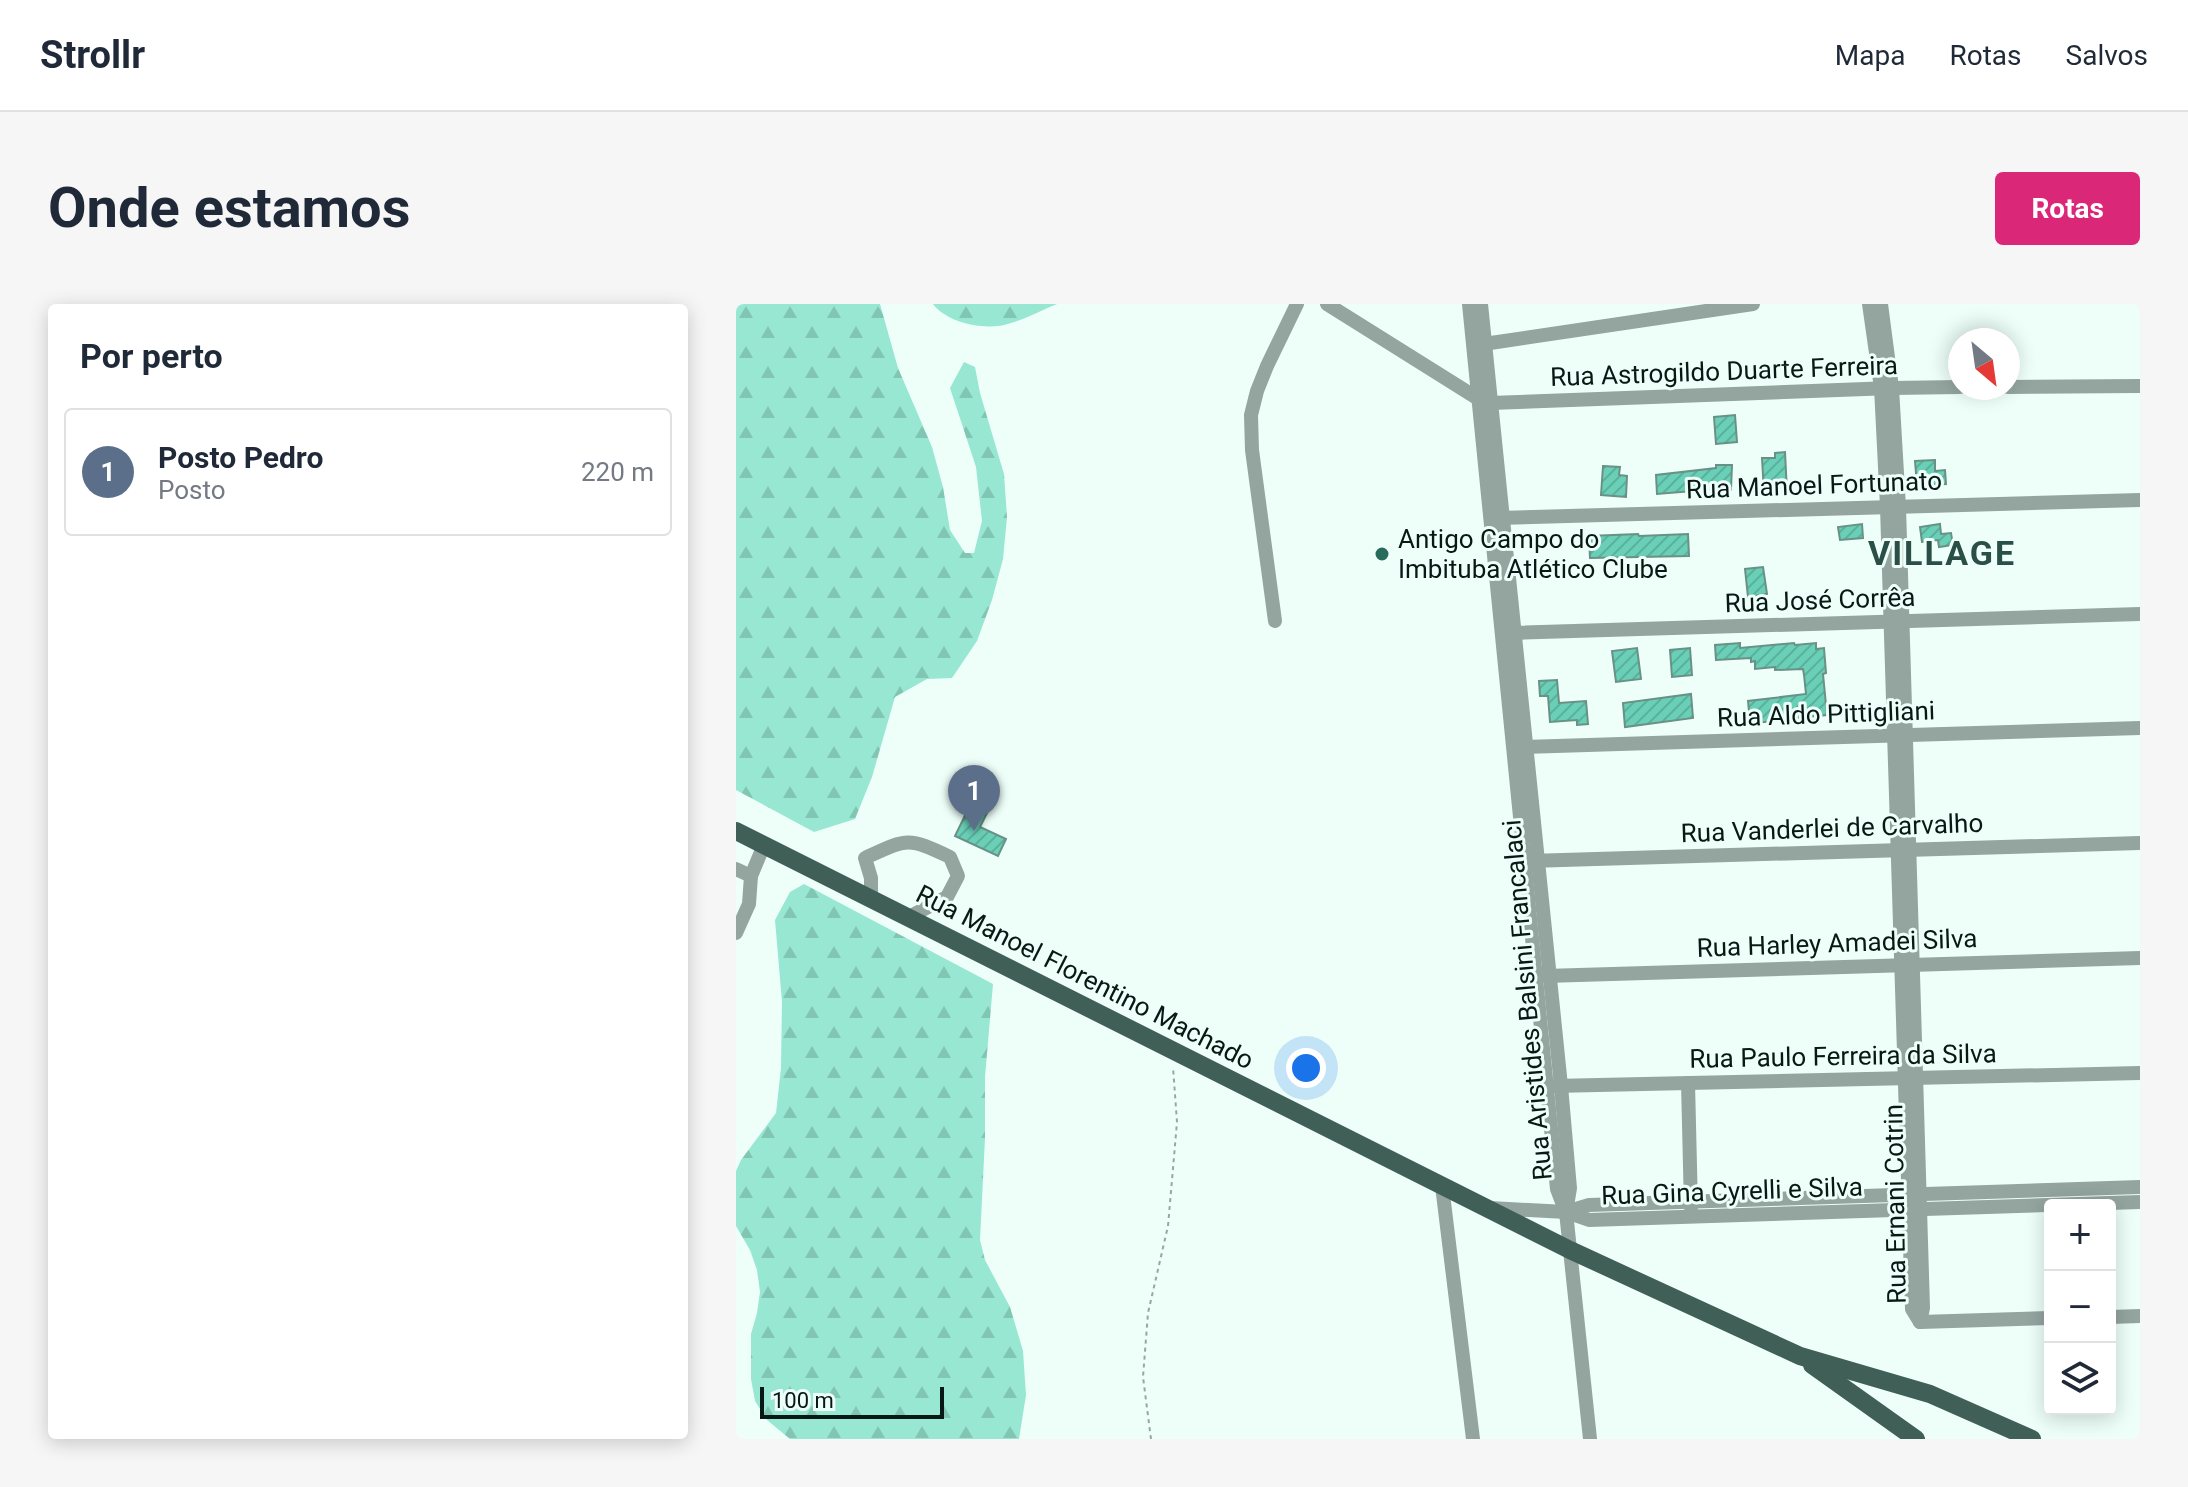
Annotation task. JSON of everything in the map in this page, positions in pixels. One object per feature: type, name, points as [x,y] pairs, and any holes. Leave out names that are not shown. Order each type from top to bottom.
[{"type":"main road","name":"Rua Manoel Florentino Machado","points":[[736,831],[1570,1250],[1800,1356],[1930,1394],[2032,1439]]},
{"type":"main road","name":"Rua Manoel Florentino Machado","points":[[1800,1356],[1916,1439]]},
{"type":"street","points":[[1275,621],[1252,450],[1251,415],[1267,366],[1297,304]]},
{"type":"street","points":[[1327,304],[1484,401]]},
{"type":"street","name":"Rua Aristides Balsini Francalaci","points":[[1469,304],[1478,345],[1520,748],[1531,861],[1535,976],[1554,1086]]},
{"type":"street","name":"Rua Aristides Balsini Francalaci","points":[[1478,345],[1481,304]]},
{"type":"street","points":[[1478,345],[1753,304]]},
{"type":"street","name":"Rua Ernani Cotrin","points":[[1869,304],[1886,388]]},
{"type":"street","name":"Rua Ernani Cotrin","points":[[1881,304],[1897,622],[1914,1202],[1912,1309],[1920,1322],[2044,1318]]},
{"type":"street","points":[[2020,387],[2140,386]]},
{"type":"street","name":"Rua Astrogildo Duarte Ferreira","points":[[1484,401],[1948,387]]},
{"type":"street","name":"Rua Manoel Fortunato","points":[[1496,518],[2140,500]]},
{"type":"street","name":"Rua José Corrêa","points":[[1508,633],[2140,614]]},
{"type":"street","name":"Rua Aldo Pittigliani","points":[[1520,748],[2140,728]]},
{"type":"street","points":[[871,899],[871,878],[865,858],[906,841],[950,857],[958,876],[947,897],[909,917]]},
{"type":"street","name":"Rua Vanderlei de Carvalho","points":[[1531,861],[2140,843]]},
{"type":"street","points":[[736,933],[749,904],[751,876],[764,845]]},
{"type":"street","name":"Rua Aristides Balsini Francalaci","points":[[1531,861],[1551,975],[1557,1189],[1566,1212],[1590,1439]]},
{"type":"street","points":[[736,869],[751,876]]},
{"type":"street","name":"Rua Harley Amadei Silva","points":[[1535,976],[2140,958]]},
{"type":"street","name":"Rua Paulo Ferreira da Silva","points":[[1554,1086],[2140,1073]]},
{"type":"street","points":[[1688,1083],[1691,1217]]},
{"type":"street","points":[[1442,1186],[1473,1439]]},
{"type":"street","name":"Rua Gina Cyrelli e Silva","points":[[1486,1208],[1566,1212],[1589,1220],[1691,1217],[2140,1187]]},
{"type":"street","name":"Rua Gina Cyrelli e Silva","points":[[1566,1212],[1589,1205],[1690,1201],[2140,1202]]},
{"type":"street","points":[[2116,1317],[2140,1316]]},
{"type":"path","points":[[1151,1439],[1143,1377],[1148,1313],[1168,1226],[1177,1122],[1172,1050]]},
{"type":"green space","points":[[736,304],[880,304],[898,368],[932,447],[950,530],[965,553],[974,553],[982,521],[976,467],[950,388],[964,362],[975,367],[1004,474],[1007,517],[1003,559],[977,641],[952,678],[927,679],[895,697],[872,777],[855,819],[814,832],[736,790]]},
{"type":"green space","points":[[933,304],[1057,304],[1011,323],[985,326],[955,320]]},
{"type":"green space","points":[[804,884],[993,984],[985,1077],[980,1240],[985,1260],[1010,1307],[1023,1351],[1026,1395],[1019,1439],[790,1439],[767,1420],[755,1401],[751,1379],[751,1334],[760,1292],[750,1250],[736,1226],[736,1171],[776,1113],[781,1068],[782,1002],[775,920],[790,892]]},
{"type":"building","points":[[1735,415],[1737,442],[1716,444],[1714,417]]},
{"type":"building","points":[[1785,452],[1787,492],[1764,493],[1762,458],[1775,458],[1775,453]]},
{"type":"building","points":[[1935,460],[1935,471],[1945,470],[1946,484],[1917,486],[1915,461]]},
{"type":"building","points":[[1716,465],[1732,465],[1731,490],[1657,494],[1656,475],[1716,468]]},
{"type":"building","points":[[1603,466],[1620,467],[1619,475],[1627,476],[1626,497],[1601,495]]},
{"type":"building","points":[[1862,524],[1863,538],[1840,540],[1838,527]]},
{"type":"building","points":[[1940,524],[1941,534],[1951,533],[1953,545],[1939,547],[1938,540],[1922,542],[1920,527]]},
{"type":"building","points":[[1688,534],[1689,556],[1590,558],[1589,536]]},
{"type":"building","points":[[1763,567],[1767,594],[1748,597],[1745,569]]},
{"type":"building","points":[[1740,643],[1740,648],[1816,643],[1816,649],[1824,648],[1827,715],[1750,723],[1748,701],[1806,694],[1804,675],[1803,669],[1755,669],[1755,661],[1751,662],[1751,658],[1716,660],[1715,645]]},
{"type":"building","points":[[1637,648],[1641,679],[1616,682],[1612,651]]},
{"type":"building","points":[[1690,648],[1692,675],[1672,677],[1670,650]]},
{"type":"building","points":[[1557,680],[1559,703],[1586,701],[1588,724],[1577,725],[1577,720],[1550,722],[1548,696],[1540,696],[1539,681]]},
{"type":"building","points":[[1691,694],[1693,718],[1625,727],[1623,703]]},
{"type":"building","points":[[971,803],[988,811],[980,827],[1006,839],[998,856],[955,836]]},
{"type":"place","name":"Antigo Campo do Imbituba Atlético Clube","points":[[1382,554]]},
{"type":"place","name":"Posto Pedro","points":[[974,831]]},
{"type":"district","name":"VILLAGE","points":[[1942,553]]}]
